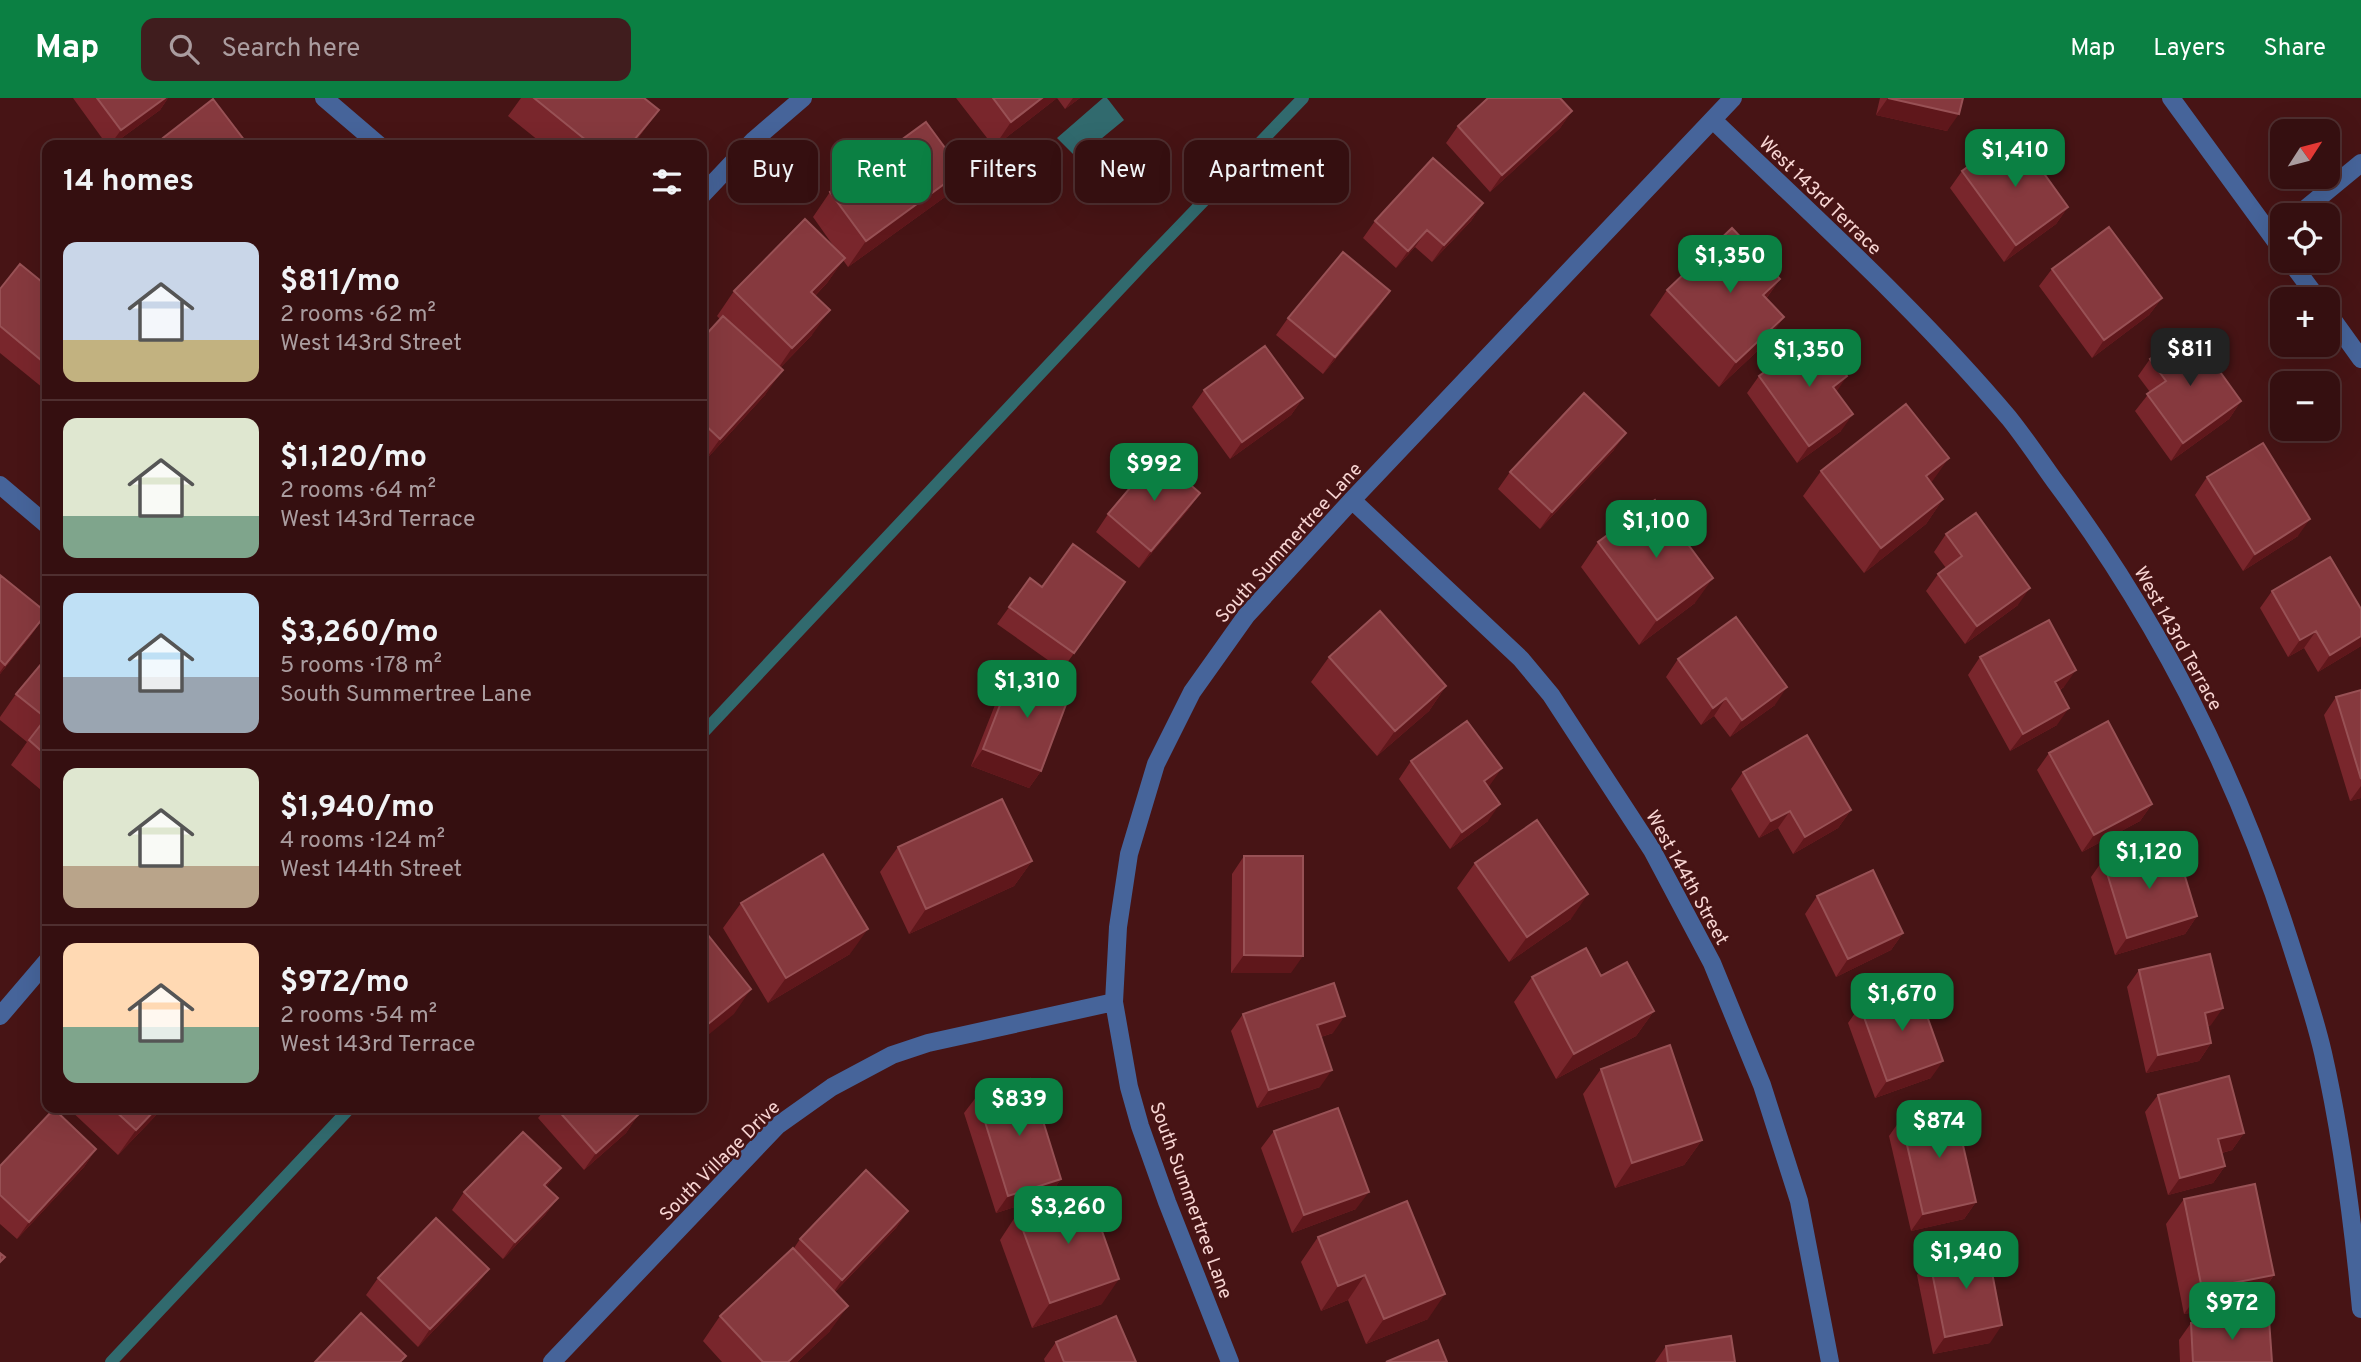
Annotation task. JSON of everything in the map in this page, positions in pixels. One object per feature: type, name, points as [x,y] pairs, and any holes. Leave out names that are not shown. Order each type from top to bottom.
[{"type":"street","points":[[324,98],[374,140]]},
{"type":"street","points":[[707,190],[754,140],[803,98]]},
{"type":"street","name":"South Summertree Lane","points":[[1230,1362],[1140,1126],[1129,1087],[1114,1002],[1118,927],[1129,854],[1156,764],[1192,692],[1246,616],[1352,500],[1733,98]]},
{"type":"street","points":[[2171,98],[2270,226]]},
{"type":"street","name":"West 143rd Terrace","points":[[1713,120],[1907,306],[2010,419],[2096,537],[2163,645],[2218,754],[2267,872],[2288,934],[2323,1053],[2342,1147],[2358,1233],[2361,1309]]},
{"type":"street","points":[[2313,203],[2361,163]]},
{"type":"street","points":[[2340,330],[2361,359]]},
{"type":"street","points":[[0,485],[42,520]]},
{"type":"street","name":"West 144th Street","points":[[1352,500],[1521,659],[1551,695],[1652,850],[1712,963],[1762,1084],[1799,1200],[1829,1362]]},
{"type":"street","points":[[0,1016],[42,967]]},
{"type":"street","name":"South Village Drive","points":[[552,1362],[777,1126],[832,1087],[892,1055],[928,1043],[1114,1002]]},
{"type":"water","points":[[1103,98],[1107,98],[1124,120],[1100,140],[1075,140],[1075,156],[1057,138]]},
{"type":"building","points":[[97,98],[165,98],[121,130]]},
{"type":"building","points":[[534,98],[644,98],[659,110],[634,140],[586,140]]},
{"type":"building","points":[[993,98],[1042,98],[1011,122]]},
{"type":"building","points":[[1488,98],[1560,98],[1572,111],[1502,175],[1458,126]]},
{"type":"building","points":[[1888,98],[1963,98],[1959,114]]},
{"type":"building","points":[[213,99],[244,140],[165,140],[163,138]]},
{"type":"building","points":[[926,122],[945,148],[945,183],[931,194],[931,140],[901,140]]},
{"type":"building","points":[[2015,133],[2068,207],[2016,245],[1962,171]]},
{"type":"building","points":[[1433,158],[1483,203],[1444,245],[1427,230],[1408,251],[1375,221]]},
{"type":"building","points":[[838,203],[918,203],[866,241]]},
{"type":"building","points":[[805,219],[845,258],[811,292],[830,310],[792,348],[734,291]]},
{"type":"building","points":[[2109,227],[2162,298],[2104,340],[2052,269]]},
{"type":"building","points":[[1732,228],[1780,279],[1763,295],[1784,317],[1736,362],[1667,290]]},
{"type":"building","points":[[1343,252],[1390,291],[1335,357],[1288,318]]},
{"type":"building","points":[[20,264],[42,282],[42,361],[0,326],[0,289]]},
{"type":"building","points":[[723,316],[783,370],[720,439],[707,427],[707,334]]},
{"type":"building","points":[[2190,330],[2241,401],[2183,443],[2147,394],[2166,381],[2150,359]]},
{"type":"building","points":[[1816,334],[1847,376],[1833,387],[1853,414],[1809,446],[1759,376]]},
{"type":"building","points":[[1265,346],[1303,398],[1242,442],[1204,390]]},
{"type":"building","points":[[1584,393],[1626,433],[1552,512],[1510,472]]},
{"type":"building","points":[[1906,404],[1949,458],[1926,476],[1943,499],[1881,548],[1821,471]]},
{"type":"building","points":[[2263,443],[2310,519],[2255,554],[2207,477]]},
{"type":"building","points":[[1157,456],[1200,493],[1151,551],[1108,514]]},
{"type":"building","points":[[1655,500],[1713,578],[1657,620],[1598,542]]},
{"type":"building","points":[[1976,513],[2030,588],[1977,626],[1938,574],[1962,556],[1946,534]]},
{"type":"building","points":[[1073,544],[1125,582],[1074,653],[1009,607],[1030,578],[1042,587]]},
{"type":"building","points":[[2330,557],[2361,609],[2361,636],[2330,655],[2316,631],[2300,640],[2272,591]]},
{"type":"building","points":[[0,575],[42,609],[42,619],[5,665],[0,660]]},
{"type":"building","points":[[1380,611],[1446,686],[1395,731],[1329,657]]},
{"type":"building","points":[[1736,617],[1787,687],[1742,720],[1726,698],[1713,708],[1678,659]]},
{"type":"building","points":[[2049,620],[2076,670],[2055,682],[2069,708],[2023,734],[1980,657]]},
{"type":"building","points":[[42,663],[42,715],[16,694]]},
{"type":"building","points":[[1014,669],[1071,691],[1041,771],[983,749]]},
{"type":"building","points":[[2361,690],[2361,779],[2336,697]]},
{"type":"building","points":[[1467,721],[1502,768],[1484,781],[1500,804],[1462,832],[1411,761]]},
{"type":"building","points":[[2108,721],[2152,804],[2094,835],[2049,753]]},
{"type":"building","points":[[42,723],[42,752],[29,740]]},
{"type":"building","points":[[1807,735],[1851,810],[1805,837],[1790,811],[1771,821],[1743,772]]},
{"type":"building","points":[[1002,799],[1032,861],[926,909],[898,847]]},
{"type":"building","points":[[1537,820],[1588,894],[1527,937],[1475,863]]},
{"type":"building","points":[[2153,845],[2159,866],[2180,860],[2197,916],[2127,938],[2103,860]]},
{"type":"building","points":[[823,854],[868,929],[786,978],[741,903]]},
{"type":"building","points":[[1244,856],[1303,856],[1303,956],[1244,955]]},
{"type":"building","points":[[1873,870],[1903,933],[1848,959],[1817,896]]},
{"type":"building","points":[[707,934],[751,989],[707,1025]]},
{"type":"building","points":[[1586,948],[1601,976],[1627,962],[1654,1011],[1574,1054],[1532,977]]},
{"type":"building","points":[[2210,954],[2223,1008],[2205,1013],[2211,1043],[2158,1055],[2139,970]]},
{"type":"building","points":[[1334,983],[1345,1016],[1317,1025],[1332,1070],[1269,1090],[1243,1014]]},
{"type":"building","points":[[1916,985],[1943,1061],[1887,1081],[1860,1006]]},
{"type":"building","points":[[1670,1045],[1702,1140],[1632,1163],[1601,1069]]},
{"type":"building","points":[[2229,1076],[2244,1133],[2218,1139],[2225,1166],[2180,1178],[2158,1095]]},
{"type":"building","points":[[1030,1079],[1061,1179],[1008,1196],[977,1096]]},
{"type":"building","points":[[1954,1106],[1976,1202],[1923,1214],[1901,1119]]},
{"type":"building","points":[[1338,1108],[1369,1192],[1304,1215],[1274,1131]]},
{"type":"building","points":[[50,1113],[58,1113],[96,1149],[29,1222],[0,1195],[0,1166]]},
{"type":"building","points":[[117,1113],[152,1113],[136,1130]]},
{"type":"building","points":[[560,1113],[638,1115],[596,1153]]},
{"type":"building","points":[[523,1132],[561,1168],[544,1185],[558,1198],[515,1242],[464,1192]]},
{"type":"building","points":[[866,1170],[908,1211],[842,1280],[800,1239]]},
{"type":"building","points":[[2255,1184],[2274,1275],[2202,1289],[2184,1199]]},
{"type":"building","points":[[1087,1189],[1119,1279],[1050,1303],[1017,1214]]},
{"type":"building","points":[[1407,1201],[1445,1294],[1384,1319],[1365,1275],[1338,1286],[1318,1237]]},
{"type":"building","points":[[436,1218],[489,1269],[430,1329],[378,1278]]},
{"type":"building","points":[[1987,1246],[2002,1325],[1945,1337],[1929,1257]]},
{"type":"building","points":[[793,1248],[848,1306],[788,1362],[763,1362],[720,1316]]},
{"type":"building","points":[[361,1313],[406,1356],[400,1362],[315,1362]]},
{"type":"building","points":[[1116,1316],[1136,1362],[1064,1362],[1056,1342]]},
{"type":"building","points":[[2269,1319],[2272,1362],[2193,1362],[2191,1323]]},
{"type":"building","points":[[1731,1336],[1735,1362],[1668,1362],[1666,1346]]},
{"type":"building","points":[[1438,1340],[1447,1362],[1386,1362]]},
{"type":"waterway","points":[[707,729],[1147,260],[1303,98]]},
{"type":"waterway","points":[[111,1362],[345,1113]]}]
